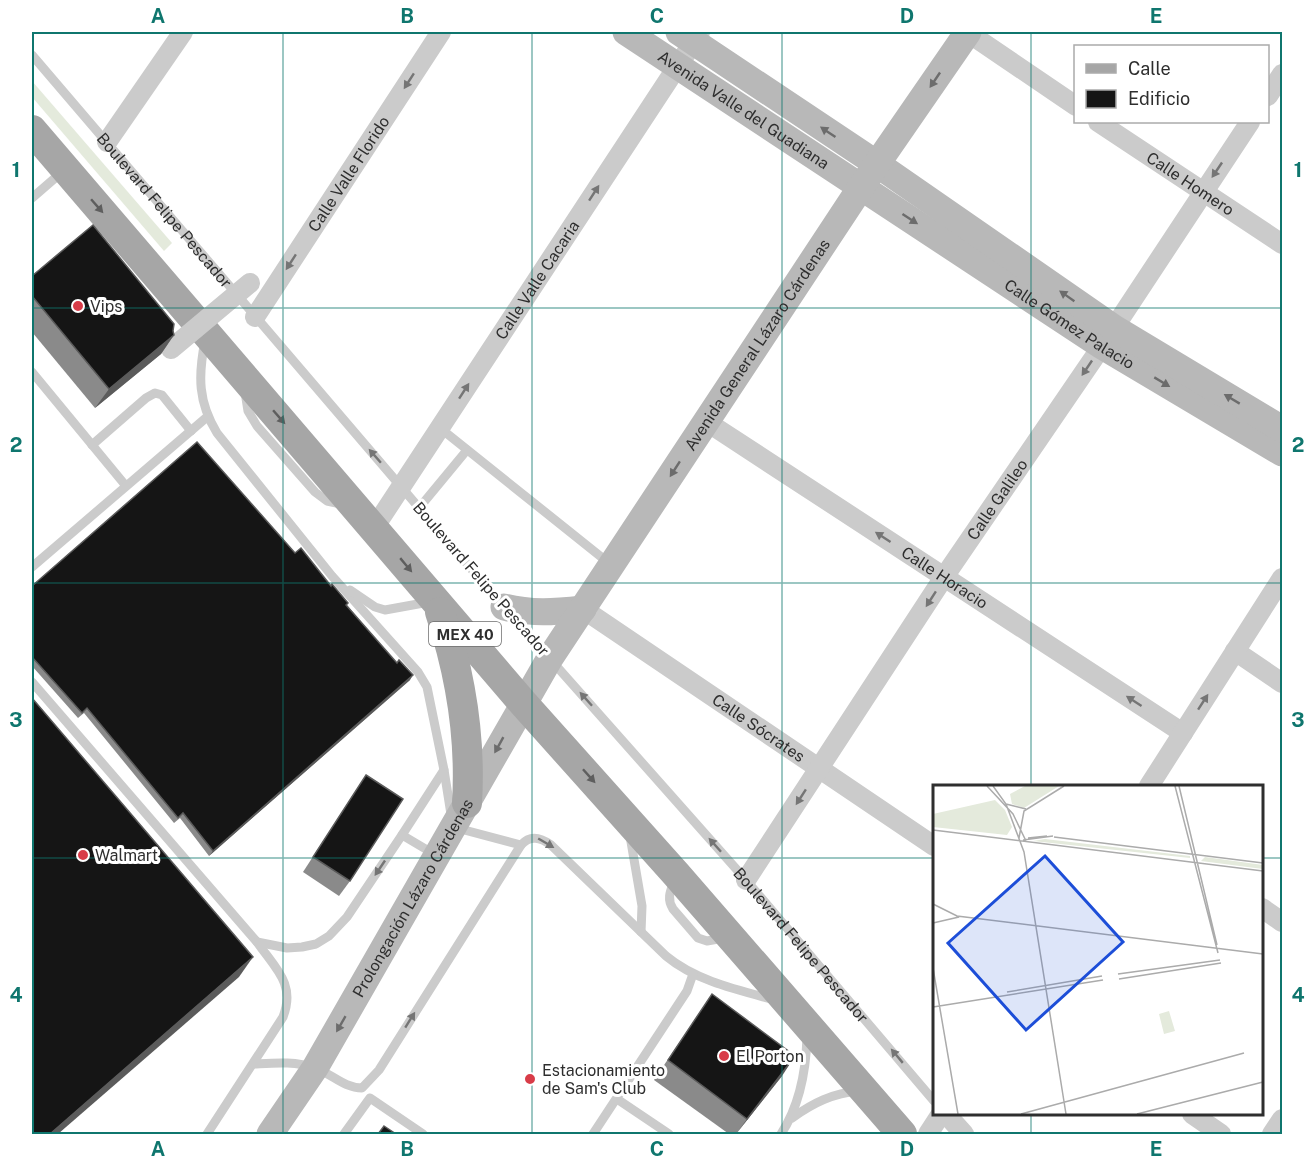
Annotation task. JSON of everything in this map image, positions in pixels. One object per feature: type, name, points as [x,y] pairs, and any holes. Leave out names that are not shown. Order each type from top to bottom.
[{"type":"main road","name":"MEX 40","points":[[32,130],[523,703],[627,818],[902,1134]]},
{"type":"main road","points":[[436,601],[461,687],[465,716],[468,745],[460,815]]},
{"type":"street","points":[[107,142],[183,32]]},
{"type":"street","name":"Calle Valle Florido","points":[[255,317],[441,32]]},
{"type":"street","name":"Avenida Valle del Guadiana","points":[[626,32],[861,187]]},
{"type":"street","points":[[967,32],[1074,105]]},
{"type":"street","name":"Avenida General Lázaro Cárdenas","points":[[550,658],[861,187],[967,32]]},
{"type":"street","name":"Avenida Valle del Guadiana","points":[[691,35],[877,164]]},
{"type":"street","name":"Calle Valle Cacaria","points":[[365,518],[401,487],[678,65],[691,35]]},
{"type":"street","points":[[1269,94],[1282,74]]},
{"type":"street","name":"Calle Homero","points":[[1099,123],[1282,244]]},
{"type":"street","name":"Calle Galileo","points":[[746,880],[945,577],[1249,123]]},
{"type":"street","name":"Calle Gómez Palacio","points":[[877,164],[1108,337],[1282,429]]},
{"type":"street","name":"Calle Gómez Palacio","points":[[861,187],[1108,337],[1282,453]]},
{"type":"street","points":[[171,349],[250,283]]},
{"type":"street","name":"Calle Horacio","points":[[706,422],[1183,733]]},
{"type":"street","points":[[1150,785],[1282,578]]},
{"type":"street","points":[[504,607],[523,612],[541,613],[583,609]]},
{"type":"street","name":"Calle Sócrates","points":[[583,609],[933,845]]},
{"type":"street","points":[[1235,651],[1282,683]]},
{"type":"street","name":"Prolongación Lázaro Cárdenas","points":[[270,1134],[315,1068],[550,658]]},
{"type":"street","points":[[1263,909],[1282,922]]},
{"type":"street","points":[[928,1134],[942,1115]]},
{"type":"street","points":[[945,1115],[964,1134]]},
{"type":"street","points":[[1195,1115],[1221,1134]]},
{"type":"street","points":[[1272,1134],[1282,1119]]},
{"type":"lane","name":"Boulevard Felipe Pescador","points":[[32,55],[504,607],[746,880],[933,1100]]},
{"type":"lane","points":[[32,198],[66,169]]},
{"type":"lane","points":[[206,333],[200,367],[200,388],[207,417],[235,457],[332,576],[418,672],[427,687],[444,770],[460,815],[521,845]]},
{"type":"lane","points":[[32,372],[126,486]]},
{"type":"lane","points":[[92,445],[146,398],[155,393],[162,395],[191,431]]},
{"type":"lane","points":[[32,567],[207,417]]},
{"type":"lane","points":[[440,428],[612,566]]},
{"type":"lane","points":[[419,508],[467,450]]},
{"type":"lane","points":[[332,576],[366,602],[384,610],[436,601]]},
{"type":"lane","points":[[32,682],[257,942],[288,990],[283,1017],[207,1134]]},
{"type":"lane","points":[[257,942],[287,948],[302,947],[316,944],[329,936],[347,917],[444,770]]},
{"type":"lane","points":[[627,818],[642,906],[642,932]]},
{"type":"lane","points":[[402,835],[436,855]]},
{"type":"lane","points":[[254,1064],[296,1063],[315,1068],[352,1088],[362,1088],[379,1070],[521,845],[525,840],[534,837],[543,839],[575,867],[676,964],[693,974],[798,1014],[807,1052],[803,1078],[792,1118],[781,1134]]},
{"type":"lane","points":[[593,1134],[687,991],[693,974]]},
{"type":"lane","points":[[792,1118],[826,1098],[848,1092],[864,1091]]},
{"type":"lane","points":[[344,1134],[370,1098],[423,1134]]},
{"type":"lane","points":[[617,1099],[669,1134]]},
{"type":"shaded area","points":[[32,81],[172,243],[164,251],[32,97]]},
{"type":"building","points":[[93,225],[174,324],[174,335],[109,389],[32,296],[32,276]]},
{"type":"building","points":[[197,442],[295,553],[301,548],[331,586],[332,584],[348,603],[346,605],[397,663],[399,660],[413,675],[213,851],[183,813],[178,818],[87,708],[82,713],[32,657],[32,586]]},
{"type":"building","name":"Walmart","points":[[32,698],[253,957],[50,1134],[32,1134]]},
{"type":"building","points":[[366,775],[403,799],[350,881],[313,857]]},
{"type":"building","points":[[712,994],[795,1056],[747,1119],[668,1060]]},
{"type":"building","points":[[384,1126],[396,1134],[378,1134]]},
{"type":"place","name":"Vips","points":[[78,306]]},
{"type":"place","name":"Walmart","points":[[83,855]]},
{"type":"place","name":"El Porton","points":[[724,1056]]},
{"type":"place","name":"Estacionamiento de Sam's Club","points":[[530,1079]]}]
